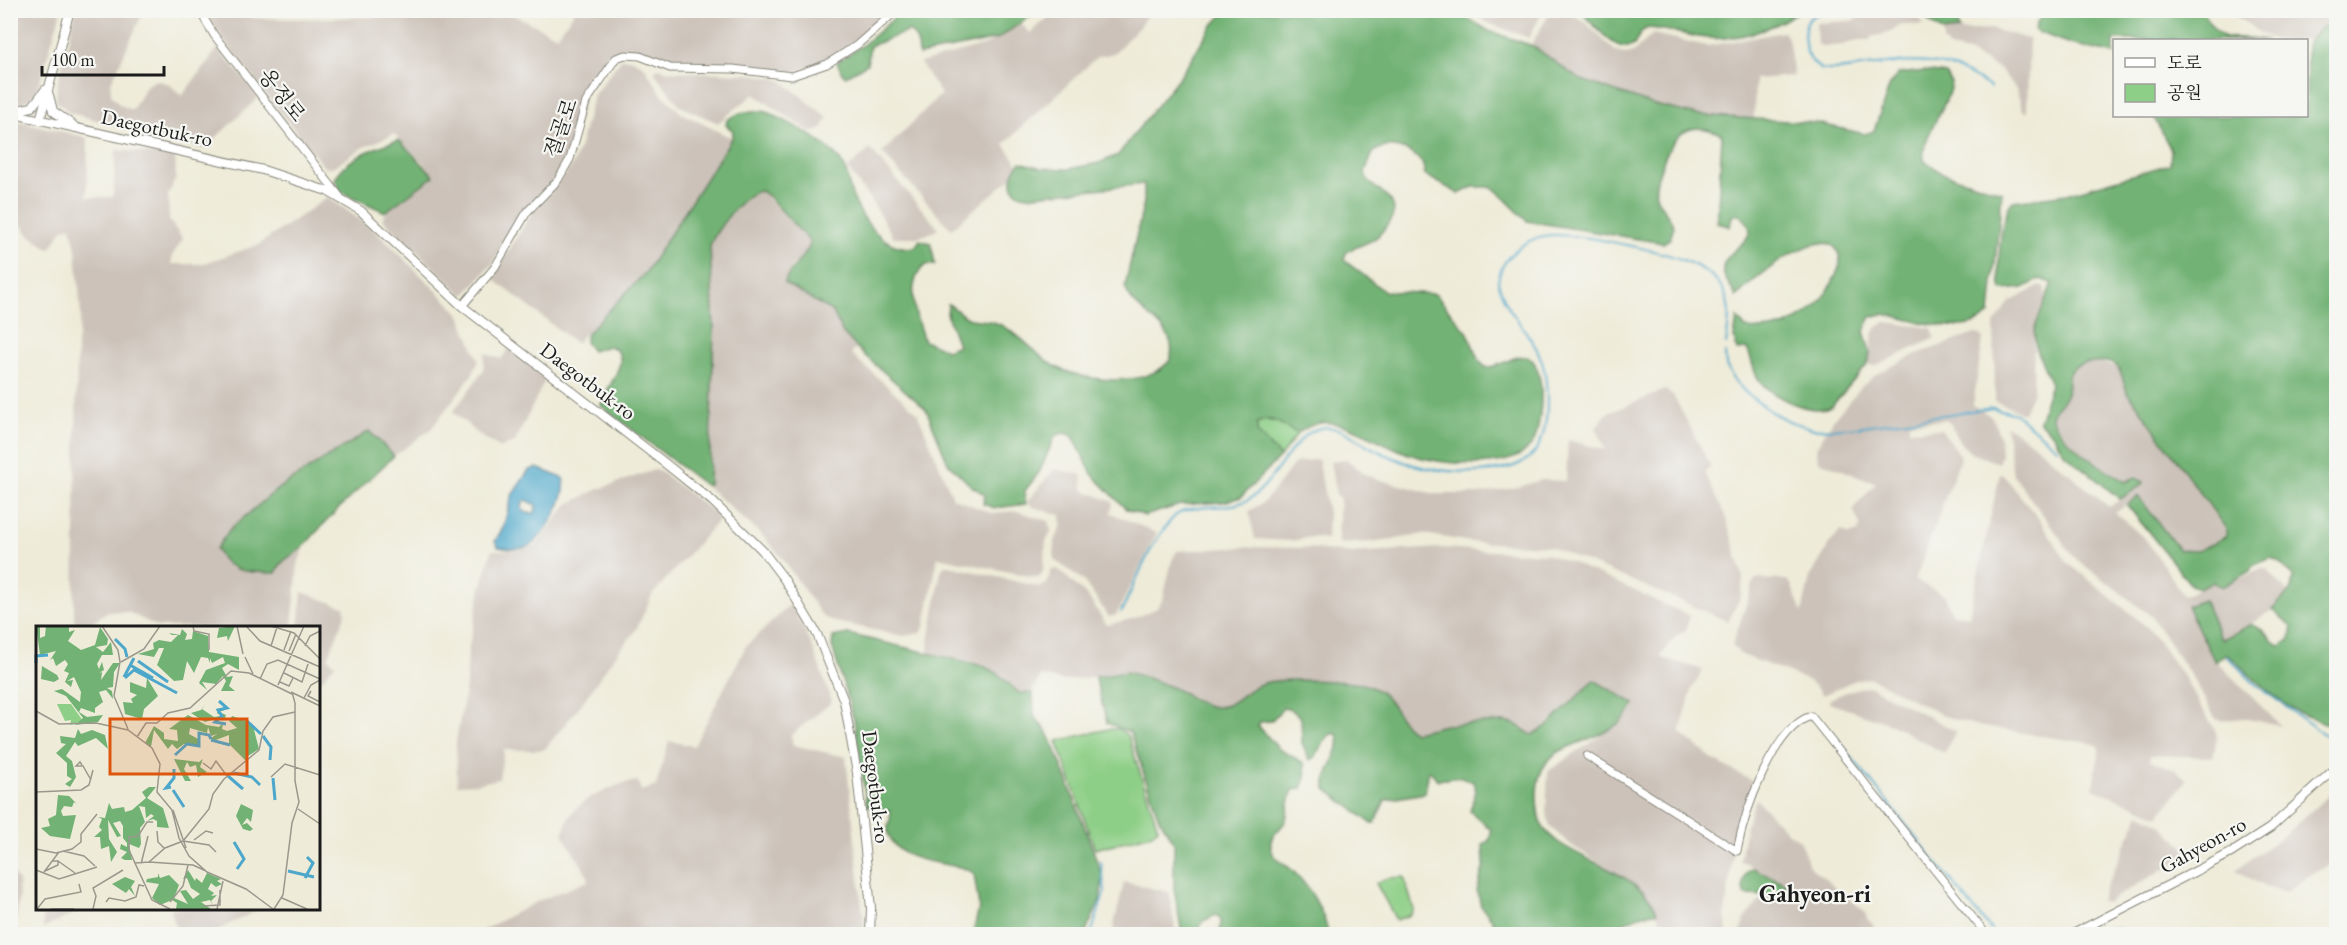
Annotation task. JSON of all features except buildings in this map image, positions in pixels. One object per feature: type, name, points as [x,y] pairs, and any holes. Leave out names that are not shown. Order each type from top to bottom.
[{"type":"street","points":[[40,120],[70,10]]},
{"type":"street","name":"옹정로","points":[[199,10],[214,35],[341,199]]},
{"type":"street","name":"절골로","points":[[462,306],[495,267],[527,212],[558,180],[570,159],[586,102],[616,58],[626,55],[640,56],[670,68],[733,69],[792,76],[827,64],[857,45],[897,10]]},
{"type":"street","points":[[10,112],[32,107],[49,85]]},
{"type":"street","points":[[49,85],[49,102],[53,111],[81,130]]},
{"type":"street","name":"Daegotbuk-ro","points":[[10,112],[262,170],[303,182],[341,199],[382,229],[462,306],[712,501],[762,550],[784,579],[817,634],[838,684],[848,716],[867,858],[871,908],[870,934]]},
{"type":"street","points":[[1587,756],[1737,851],[1747,808],[1771,756],[1798,722],[1811,716],[1986,934]]},
{"type":"street","name":"Gahyeon-ro","points":[[2073,934],[2232,853],[2270,828],[2337,768]]},
{"type":"shaded area","points":[[11,10],[61,11],[37,91],[29,100],[18,103],[11,103]]},
{"type":"shaded area","points":[[144,10],[111,83],[111,95],[119,104],[132,110],[147,85],[156,80],[169,84],[182,96],[218,48],[259,97],[204,149],[70,113],[56,101],[57,85],[76,11]]},
{"type":"shaded area","points":[[388,10],[510,13],[557,36],[575,11],[891,11],[847,48],[826,61],[797,71],[750,66],[673,64],[631,49],[611,56],[586,93],[568,155],[556,177],[518,217],[494,262],[464,296],[382,219],[390,209],[433,176],[424,163],[394,134],[364,147],[335,166],[325,168],[226,44],[206,13],[240,12],[255,18],[294,19],[370,17],[384,15]]},
{"type":"shaded area","points":[[1056,11],[1149,11],[1140,26],[1114,53],[1097,57],[1004,144],[1018,164],[1012,177],[951,229],[882,153],[941,94],[920,63],[986,45],[1021,24],[1030,33]]},
{"type":"shaded area","points":[[1469,11],[1543,11],[1529,38],[1488,23]]},
{"type":"shaded area","points":[[1551,11],[1567,11],[1585,22],[1615,51],[1624,54],[1633,53],[1653,34],[1707,46],[1783,32],[1788,38],[1794,76],[1755,79],[1754,120],[1698,115],[1651,104],[1579,79],[1531,45]]},
{"type":"shaded area","points":[[1869,11],[1915,11],[1924,25],[1902,25],[1884,34],[1871,37],[1870,40],[1857,40],[1843,45],[1822,47],[1817,43],[1816,23],[1852,21]]},
{"type":"shaded area","points":[[2228,11],[2330,11],[2336,17],[2336,23],[2320,28],[2308,42],[2308,39],[2270,39]]},
{"type":"shaded area","points":[[1991,29],[2029,39],[2027,113],[2022,109],[2017,91],[2001,70],[1968,52],[1949,48],[1943,41],[1943,32]]},
{"type":"shaded area","points":[[621,59],[631,59],[644,66],[662,94],[681,113],[732,138],[646,272],[576,343],[492,278],[528,219],[572,166],[579,149],[593,96]]},
{"type":"shaded area","points":[[658,68],[669,71],[750,74],[774,78],[782,81],[828,118],[822,128],[812,133],[754,94],[718,123],[680,106],[654,72]]},
{"type":"shaded area","points":[[11,119],[85,137],[88,141],[87,197],[113,197],[116,150],[175,156],[176,178],[168,195],[169,220],[183,239],[172,256],[172,264],[202,264],[258,245],[328,197],[377,232],[459,313],[479,361],[471,376],[431,429],[394,456],[369,431],[280,487],[230,529],[229,568],[275,573],[278,565],[304,546],[298,564],[292,626],[156,626],[128,612],[108,611],[87,626],[74,621],[77,344],[81,316],[76,249],[71,226],[63,229],[50,249],[29,235],[12,213]]},
{"type":"shaded area","points":[[870,149],[938,228],[935,231],[919,237],[893,237],[848,168]]},
{"type":"shaded area","points":[[761,191],[810,242],[810,250],[791,267],[784,283],[833,312],[843,333],[857,347],[851,354],[917,412],[953,498],[991,513],[1017,511],[1049,521],[1051,531],[1046,541],[1043,571],[1039,578],[938,557],[925,625],[921,633],[903,636],[831,621],[822,616],[782,558],[762,535],[706,486],[710,457],[714,329],[710,246],[714,236],[746,197]]},
{"type":"shaded area","points":[[2044,286],[2046,297],[2034,330],[2033,392],[2024,412],[2019,412],[1995,401],[1994,324],[2010,302]]},
{"type":"shaded area","points":[[1885,322],[1932,328],[1935,338],[1875,366],[1868,364],[1873,335],[1876,328]]},
{"type":"shaded area","points":[[1975,334],[1983,338],[1973,405],[1992,417],[2000,437],[2001,456],[1998,463],[1971,453],[1961,444],[1951,424],[1946,420],[1909,422],[1909,430],[1941,429],[1961,456],[1915,580],[1945,596],[1952,614],[1969,616],[2000,473],[2005,477],[2043,524],[2067,562],[2147,627],[2182,674],[2215,730],[2217,736],[2213,757],[2150,755],[2150,761],[2176,770],[2187,780],[2159,816],[2093,788],[2100,747],[2095,744],[1979,726],[1944,716],[1871,678],[1855,680],[1823,695],[1809,681],[1740,654],[1732,645],[1755,579],[1787,580],[1791,584],[1802,613],[1810,577],[1830,544],[1840,530],[1849,535],[1858,532],[1860,525],[1853,509],[1876,483],[1819,461],[1816,448],[1833,420],[1860,388],[1878,373],[1917,354]]},
{"type":"shaded area","points":[[509,349],[546,378],[515,442],[501,448],[482,437],[453,412],[483,371],[485,353],[501,359]]},
{"type":"shaded area","points":[[2099,362],[2119,369],[2127,391],[2227,533],[2198,551],[2179,550],[2138,496],[2115,512],[2147,541],[2184,596],[2212,582],[2222,587],[2262,568],[2267,569],[2289,594],[2272,610],[2227,639],[2220,637],[2206,603],[2210,655],[2280,725],[2242,718],[2220,721],[2215,718],[2194,680],[2151,616],[2076,559],[2013,475],[2006,425],[2030,441],[2109,507],[2142,485],[2126,482],[2086,455],[2069,441],[2052,418],[2053,410],[2067,392],[2068,373],[2082,364]]},
{"type":"shaded area","points":[[1665,390],[1673,395],[1711,467],[1704,471],[1726,518],[1743,577],[1741,596],[1728,621],[1549,546],[1471,542],[1424,534],[1385,541],[1342,544],[1338,542],[1340,497],[1336,495],[1330,461],[1346,459],[1364,473],[1377,479],[1435,494],[1479,494],[1519,487],[1540,480],[1566,481],[1568,440],[1606,450],[1596,428],[1606,414]]},
{"type":"shaded area","points":[[1318,459],[1328,513],[1327,539],[1312,537],[1291,541],[1255,539],[1249,511],[1264,502],[1295,463]]},
{"type":"shaded area","points":[[657,469],[711,510],[718,516],[718,521],[652,595],[635,632],[544,750],[504,750],[499,779],[457,785],[456,742],[466,685],[468,651],[481,588],[492,550],[518,551],[535,546],[568,504],[599,489]]},
{"type":"shaded area","points":[[1054,469],[1082,475],[1083,490],[1113,502],[1111,513],[1157,533],[1116,615],[1109,617],[1083,580],[1054,560],[1055,541],[1062,525],[1061,515],[1033,507],[1027,502]]},
{"type":"shaded area","points":[[1247,547],[1310,548],[1347,553],[1441,548],[1545,554],[1571,562],[1690,616],[1685,632],[1677,635],[1660,657],[1703,670],[1692,689],[1680,733],[1714,760],[1754,782],[1743,808],[1735,840],[1725,913],[1727,934],[1707,934],[1661,922],[1651,902],[1624,878],[1571,845],[1550,827],[1546,810],[1548,771],[1602,735],[1634,704],[1594,680],[1536,734],[1528,733],[1510,722],[1445,725],[1420,732],[1410,730],[1384,695],[1361,684],[1266,682],[1252,688],[1228,705],[1211,707],[1179,690],[1127,672],[1063,681],[1041,676],[1031,692],[1019,693],[991,670],[927,654],[941,571],[945,565],[1040,587],[1047,584],[1051,570],[1058,569],[1088,597],[1107,625],[1135,618],[1157,608],[1163,599],[1172,560],[1177,551]]},
{"type":"shaded area","points":[[302,592],[344,607],[346,613],[328,658],[335,664],[320,682],[320,626],[299,626]]},
{"type":"shaded area","points":[[791,604],[811,643],[832,702],[791,735],[793,745],[846,757],[865,934],[475,934],[538,901],[588,881],[588,876],[563,835],[567,821],[575,809],[589,798],[621,784],[638,781],[641,791],[656,786],[669,741],[694,746],[746,646]]},
{"type":"shaded area","points":[[1871,687],[1956,731],[1944,753],[1891,724],[1829,703],[1830,699],[1844,693]]},
{"type":"shaded area","points":[[2330,794],[2336,801],[2336,862],[2308,876],[2287,892],[2265,887],[2236,870],[2284,835]]},
{"type":"shaded area","points":[[1756,799],[1788,833],[1800,840],[1809,866],[1862,909],[1879,934],[1739,934],[1746,917],[1763,897],[1789,890],[1762,871],[1740,861],[1746,825]]},
{"type":"shaded area","points":[[2140,813],[2160,824],[2185,848],[2186,856],[2106,903],[2100,900]]},
{"type":"shaded area","points":[[13,874],[18,880],[19,897],[17,915],[11,934],[10,875]]},
{"type":"shaded area","points":[[1124,882],[1169,892],[1176,934],[1112,934]]},
{"type":"shaded area","points":[[43,909],[83,909],[43,929]]},
{"type":"shaded area","points":[[170,909],[260,909],[218,930],[220,934],[178,934]]},
{"type":"green space","points":[[2203,10],[2209,22],[2222,35],[2261,39],[2113,39],[2113,54],[2067,43],[2035,31],[2036,24],[2045,11]]},
{"type":"green space","points":[[902,11],[1038,11],[997,39],[919,55],[917,42],[909,31],[870,46],[867,64],[846,76],[843,75],[837,62],[864,44]]},
{"type":"green space","points":[[1226,11],[1456,11],[1489,31],[1533,46],[1579,79],[1651,104],[1698,115],[1817,123],[1865,134],[1874,131],[1890,84],[1898,74],[1925,71],[1946,74],[1951,82],[1949,92],[1926,142],[1924,160],[1942,173],[2002,192],[1990,313],[1980,321],[1954,326],[1923,323],[1882,314],[1871,317],[1864,331],[1870,352],[1868,364],[1832,406],[1814,409],[1803,407],[1773,393],[1759,380],[1747,349],[1737,350],[1734,338],[1737,318],[1746,328],[1760,330],[1773,329],[1798,319],[1809,312],[1826,293],[1839,268],[1839,255],[1832,245],[1820,243],[1805,247],[1771,267],[1736,297],[1724,275],[1724,264],[1748,237],[1750,230],[1738,214],[1732,216],[1730,227],[1717,222],[1722,135],[1700,128],[1690,129],[1682,133],[1670,147],[1656,188],[1656,195],[1674,227],[1670,239],[1663,243],[1527,221],[1496,190],[1489,187],[1473,187],[1459,194],[1425,175],[1422,163],[1411,153],[1398,148],[1385,147],[1373,153],[1365,172],[1368,180],[1388,197],[1394,211],[1390,222],[1376,238],[1346,253],[1344,260],[1384,291],[1435,294],[1468,333],[1478,359],[1485,367],[1514,358],[1532,359],[1539,373],[1541,389],[1539,425],[1532,444],[1517,457],[1503,461],[1471,464],[1438,461],[1412,455],[1342,425],[1318,423],[1298,433],[1273,421],[1263,420],[1257,423],[1257,432],[1280,457],[1241,497],[1224,502],[1180,505],[1145,516],[1126,509],[1092,474],[1072,435],[1063,433],[1055,436],[1040,471],[1024,492],[1026,504],[995,508],[983,504],[985,495],[970,485],[948,463],[926,409],[863,354],[843,333],[833,312],[784,283],[807,251],[810,242],[761,191],[754,193],[739,205],[724,222],[710,246],[714,329],[709,485],[706,486],[601,406],[616,374],[620,357],[617,351],[609,346],[592,351],[585,342],[587,333],[646,272],[732,138],[733,131],[726,125],[727,120],[741,113],[752,111],[767,112],[786,121],[815,138],[832,152],[845,168],[852,195],[861,214],[884,240],[904,247],[915,247],[920,240],[931,243],[935,264],[925,265],[919,273],[913,291],[915,312],[924,341],[947,350],[958,345],[947,315],[948,304],[968,318],[1002,325],[1053,365],[1065,371],[1097,379],[1114,380],[1131,379],[1160,369],[1170,360],[1171,347],[1168,337],[1162,328],[1136,305],[1125,286],[1144,202],[1144,184],[1027,196],[1016,191],[1012,177],[1021,162],[1042,168],[1068,169],[1099,163],[1118,155],[1182,73],[1211,27]]},
{"type":"green space","points":[[1579,11],[1799,11],[1768,28],[1731,37],[1707,38],[1648,28],[1642,31],[1634,45],[1627,47],[1612,42]]},
{"type":"green space","points":[[1921,11],[1948,11],[1957,21],[1959,30],[1943,32],[1927,20]]},
{"type":"green space","points":[[2336,23],[2336,730],[2279,700],[2229,655],[2225,654],[2215,662],[2187,606],[2204,600],[2220,637],[2223,639],[2252,624],[2261,628],[2273,642],[2281,646],[2290,639],[2292,626],[2272,610],[2291,590],[2293,577],[2280,562],[2271,558],[2252,566],[2250,571],[2222,587],[2212,582],[2199,588],[2191,585],[2127,505],[2138,496],[2179,550],[2198,551],[2226,536],[2226,529],[2127,391],[2118,368],[2114,365],[2095,362],[2082,364],[2072,369],[2068,378],[2067,393],[2054,410],[2052,418],[2065,438],[2084,455],[2126,482],[2135,477],[2143,482],[2142,485],[2120,499],[2064,453],[2054,436],[2039,421],[2051,384],[2036,348],[2034,330],[2052,283],[2040,279],[2023,288],[2003,290],[1999,273],[2002,230],[2005,217],[2013,201],[2067,194],[2170,164],[2171,150],[2154,117],[2308,117],[2308,42],[2320,28]]},
{"type":"green space","points":[[399,140],[434,176],[385,212],[341,192],[335,179],[346,165],[372,149]]},
{"type":"green space","points":[[1266,420],[1281,423],[1298,433],[1280,457],[1257,432],[1257,423]]},
{"type":"green space","points":[[369,431],[394,456],[337,510],[301,549],[281,563],[276,573],[241,570],[227,564],[221,558],[216,549],[230,529],[280,487]]},
{"type":"green space","points":[[848,634],[983,666],[997,673],[1019,693],[1033,693],[1034,716],[1048,733],[1057,753],[1103,877],[1100,901],[1085,934],[973,934],[979,907],[974,874],[957,866],[917,858],[904,853],[894,845],[888,833],[890,811],[867,806],[854,720],[832,646],[833,637]]},
{"type":"green space","points":[[1127,672],[1177,689],[1205,705],[1217,707],[1235,701],[1255,686],[1270,682],[1311,680],[1362,684],[1382,693],[1404,723],[1415,732],[1445,725],[1503,722],[1515,724],[1532,735],[1547,726],[1594,680],[1635,704],[1621,721],[1605,732],[1554,755],[1543,768],[1537,788],[1539,817],[1546,831],[1558,842],[1634,884],[1648,897],[1657,913],[1643,914],[1600,934],[1493,934],[1493,921],[1481,906],[1477,891],[1484,865],[1483,845],[1490,839],[1491,830],[1470,811],[1476,791],[1473,782],[1462,777],[1438,780],[1429,770],[1425,793],[1385,800],[1375,823],[1371,823],[1326,789],[1327,775],[1338,747],[1337,734],[1331,734],[1315,756],[1309,760],[1302,743],[1301,718],[1292,710],[1283,708],[1271,721],[1260,722],[1258,726],[1279,749],[1304,763],[1306,774],[1302,789],[1293,790],[1285,822],[1272,838],[1272,852],[1278,860],[1295,873],[1312,894],[1329,934],[1220,934],[1221,919],[1216,915],[1203,921],[1197,934],[1182,934],[1174,889],[1174,843],[1158,816],[1130,732],[1107,723],[1095,677]]},
{"type":"green space","points":[[1108,729],[1119,729],[1128,736],[1158,828],[1152,834],[1095,849],[1057,741]]},
{"type":"green space","points":[[1753,868],[1786,884],[1788,890],[1770,896],[1746,895],[1743,888],[1744,880]]},
{"type":"green space","points":[[1404,877],[1414,910],[1410,915],[1396,920],[1376,883],[1388,878]]},
{"type":"water","points":[[537,468],[563,478],[563,495],[559,505],[548,527],[533,543],[520,549],[498,547],[495,541],[503,528],[512,495],[529,470]],"holes":[[[526,500],[536,505],[535,513],[527,513],[522,509],[523,502]]]},
{"type":"waterway","points":[[1826,10],[1811,17],[1804,37],[1807,52],[1815,65],[1821,69],[1838,70],[1902,63],[1932,63],[1961,71],[1991,88]]},
{"type":"waterway","points":[[1121,612],[1151,550],[1174,517],[1190,509],[1232,505],[1251,498],[1260,491],[1293,448],[1311,432],[1321,428],[1336,428],[1404,462],[1434,469],[1490,471],[1508,468],[1523,462],[1534,453],[1539,446],[1546,419],[1547,391],[1543,366],[1532,341],[1509,308],[1498,282],[1499,274],[1513,252],[1536,238],[1556,235],[1613,242],[1671,256],[1697,267],[1711,275],[1723,289],[1729,312],[1726,344]]},
{"type":"waterway","points":[[1725,353],[1726,365],[1733,379],[1746,393],[1771,412],[1791,422],[1814,429],[1849,428],[1993,408],[2016,414],[2057,448]]},
{"type":"waterway","points":[[2227,656],[2255,684],[2336,743]]},
{"type":"waterway","points":[[1831,732],[1991,930]]},
{"type":"waterway","points":[[1091,934],[1105,891],[1101,862]]},
{"type":"waterway","points":[[2110,928],[2150,934]]},
{"type":"waterway","points":[[2198,934],[2206,931],[2222,934]]},
{"type":"waterway","points":[[2097,934],[2101,933]]},
{"type":"district","name":"Gahyeon-ri","points":[[1815,894]]}]
